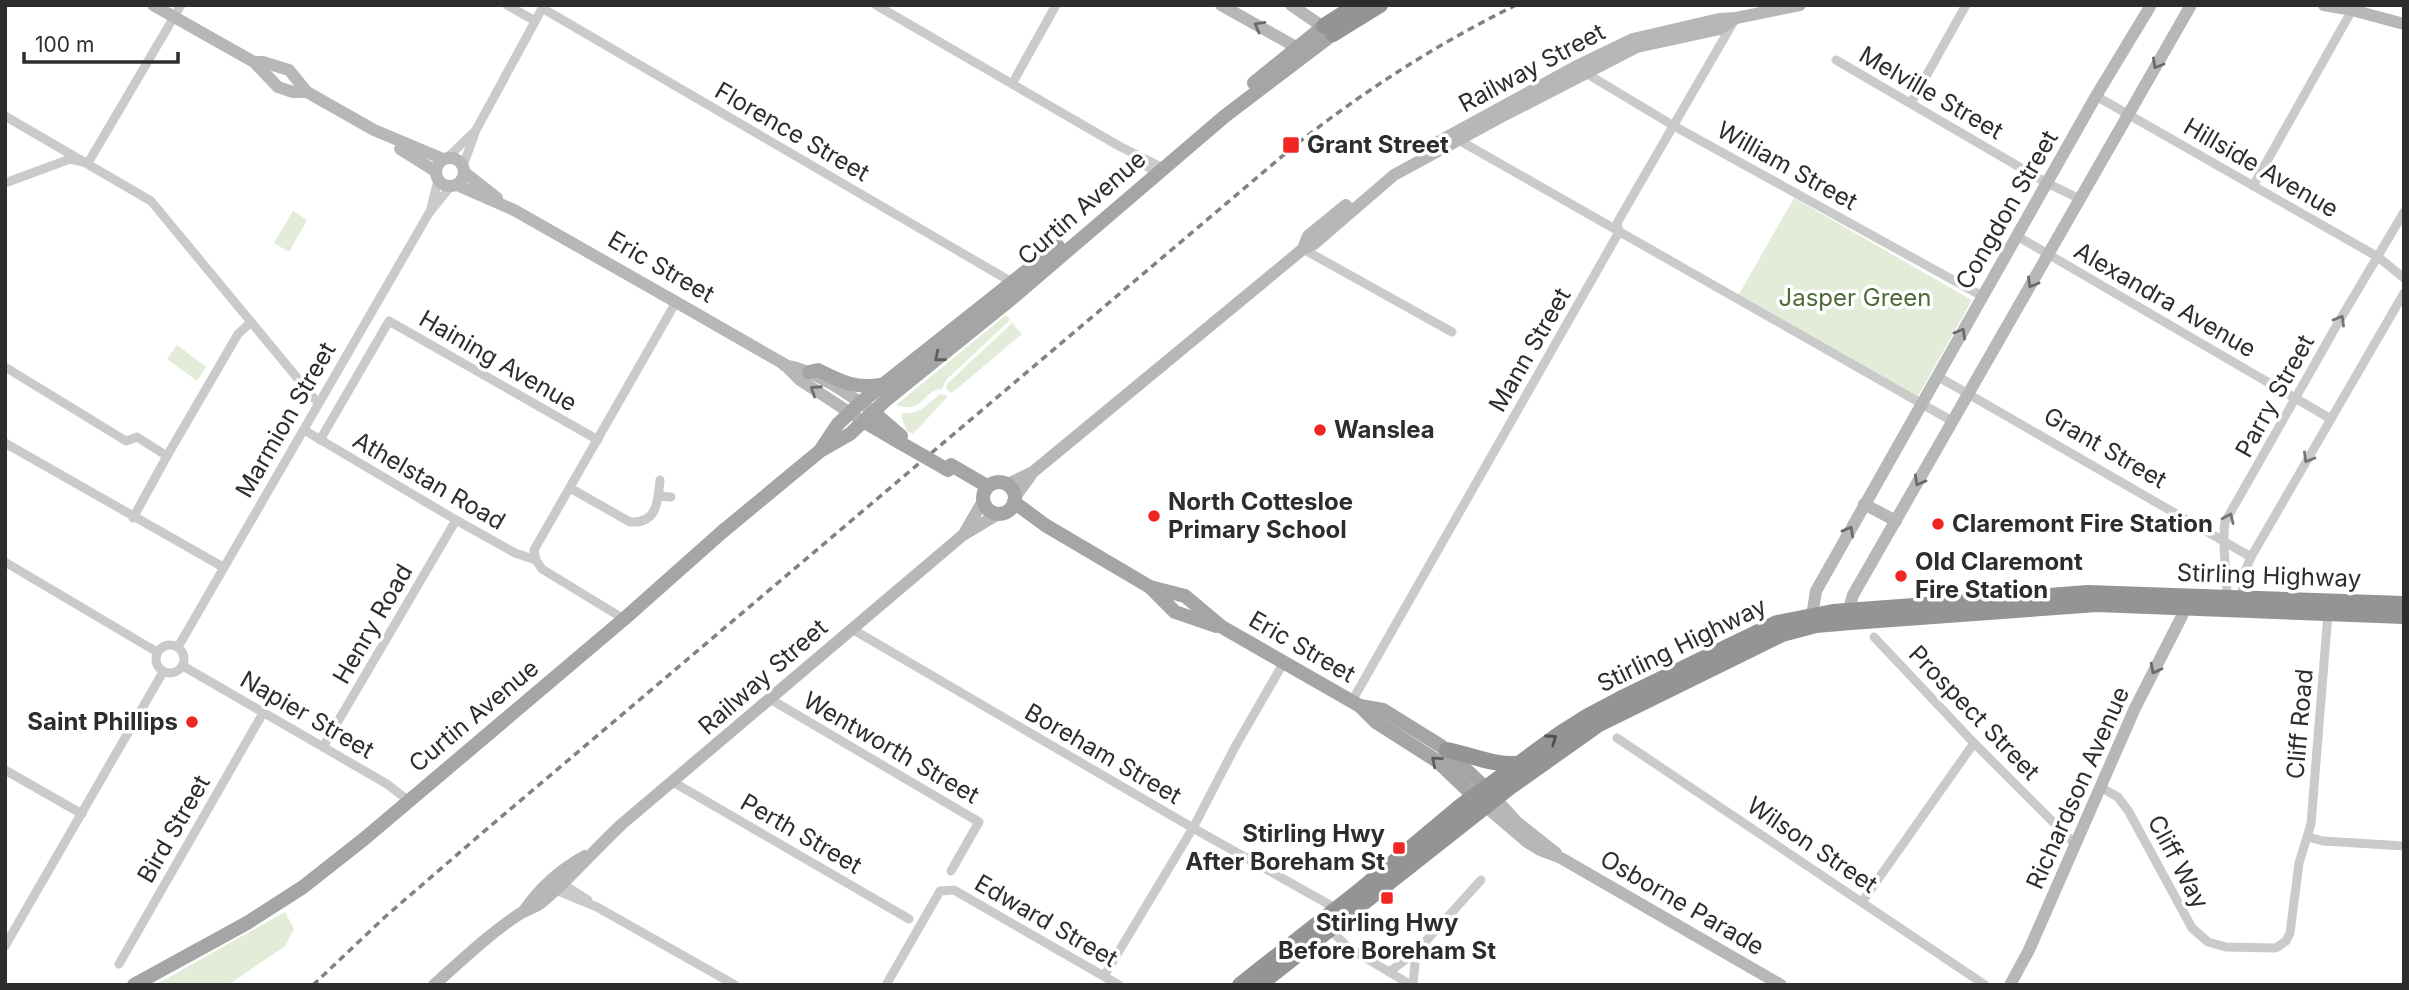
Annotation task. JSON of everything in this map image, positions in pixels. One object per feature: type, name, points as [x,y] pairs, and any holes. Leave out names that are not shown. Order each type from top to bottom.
[{"type":"highway","name":"Curtin Avenue","points":[[1328,30],[1357,5]]},
{"type":"highway","name":"Curtin Avenue","points":[[1328,30],[1380,5]]},
{"type":"highway","name":"Stirling Highway","points":[[1259,985],[1326,925],[1485,798],[1517,764],[1588,716],[1777,623],[2088,593],[2234,603],[2328,613],[2404,616]]},
{"type":"highway","name":"Stirling Highway","points":[[1851,616],[2078,605],[2182,608],[2234,603],[2404,604]]},
{"type":"highway","name":"Stirling Highway","points":[[1240,985],[1326,925],[1332,906],[1485,798],[1607,719],[1815,620]]},
{"type":"highway","points":[[1447,750],[1495,764],[1517,764]]},
{"type":"main road","name":"Curtin Avenue","points":[[134,985],[247,923],[295,892],[409,801],[624,619],[722,532],[820,451],[850,434],[1018,286],[1328,30]]},
{"type":"main road","name":"Curtin Avenue","points":[[820,451],[838,424],[855,407],[1018,286]]},
{"type":"main road","points":[[809,372],[818,369],[856,387],[883,384]]},
{"type":"main road","name":"Eric Street","points":[[868,417],[950,468],[984,493],[988,510],[1009,501],[1150,587],[1185,596],[1222,627],[1356,703],[1376,722],[1437,761],[1485,798]]},
{"type":"main road","points":[[984,493],[999,481],[1009,501]]},
{"type":"main road","name":"Eric Street","points":[[1356,703],[1383,710],[1447,750],[1485,798]]},
{"type":"street","points":[[153,5],[254,62],[278,87],[293,92],[307,92]]},
{"type":"street","points":[[88,163],[181,5]]},
{"type":"street","points":[[507,5],[535,21]]},
{"type":"street","points":[[876,5],[1157,169]]},
{"type":"street","points":[[1012,84],[1056,5]]},
{"type":"street","points":[[1221,5],[1302,51]]},
{"type":"street","points":[[1291,5],[1328,30]]},
{"type":"street","name":"Railway Street","points":[[434,985],[523,911],[538,905],[554,884],[580,868],[592,852],[770,699],[963,535],[1009,501],[1033,472],[1303,249],[1308,236],[1386,172],[1455,138],[1633,39],[1719,19],[1736,19],[1801,5]]},
{"type":"street","points":[[1911,103],[1966,5]]},
{"type":"street","name":"Congdon Street","points":[[1815,620],[1816,591],[1864,503],[2096,96],[2151,5]]},
{"type":"street","points":[[1851,616],[1853,595],[2191,5]]},
{"type":"street","points":[[2325,5],[2353,9],[2404,24]]},
{"type":"street","points":[[254,62],[289,70],[307,92],[374,130],[436,175],[443,185],[454,185],[463,178],[476,130],[543,7]]},
{"type":"street","name":"Florence Street","points":[[543,7],[1018,286]]},
{"type":"street","points":[[2253,186],[2353,9]]},
{"type":"street","name":"Mann Street","points":[[1356,703],[1619,232],[1617,223],[1736,19]]},
{"type":"street","name":"Melville Street","points":[[1836,60],[2047,183],[2080,199]]},
{"type":"street","name":"William Street","points":[[1580,69],[1674,126],[1982,296]]},
{"type":"street","name":"Hillside Avenue","points":[[2096,96],[2378,257],[2404,278]]},
{"type":"street","points":[[5,116],[151,201],[318,402]]},
{"type":"street","points":[[374,130],[445,159],[457,160],[464,169]]},
{"type":"street","points":[[436,175],[438,164],[476,130]]},
{"type":"street","points":[[1455,138],[1952,421]]},
{"type":"street","points":[[5,183],[70,159],[88,163]]},
{"type":"street","name":"Eric Street","points":[[464,169],[514,211]]},
{"type":"street","name":"Marmion Street","points":[[429,213],[436,175]]},
{"type":"street","name":"Eric Street","points":[[454,185],[514,211],[784,365],[800,380],[855,407]]},
{"type":"street","name":"Marmion Street","points":[[178,647],[429,213],[454,185]]},
{"type":"street","name":"Parry Street","points":[[2234,603],[2222,540],[2225,522],[2404,212]]},
{"type":"street","name":"Alexandra Avenue","points":[[2017,236],[2331,419]]},
{"type":"street","points":[[1303,249],[1452,332]]},
{"type":"street","points":[[2234,603],[2251,557],[2404,293]]},
{"type":"street","points":[[536,560],[534,550],[676,302]]},
{"type":"street","name":"Haining Avenue","points":[[320,440],[389,321],[597,440]]},
{"type":"street","points":[[133,518],[238,334],[250,323]]},
{"type":"street","name":"Eric Street","points":[[784,365],[809,372],[868,417]]},
{"type":"street","points":[[5,367],[126,441],[137,437],[167,456]]},
{"type":"street","name":"Grant Street","points":[[1937,376],[2251,557]]},
{"type":"street","name":"Athelstan Road","points":[[304,430],[456,520],[515,553],[536,560],[542,569],[624,619]]},
{"type":"street","points":[[5,443],[223,567]]},
{"type":"street","points":[[570,488],[630,522],[643,521],[658,505],[660,480]]},
{"type":"street","name":"Railway Street","points":[[963,535],[984,493]]},
{"type":"street","points":[[659,496],[671,497]]},
{"type":"street","points":[[1864,503],[1896,521]]},
{"type":"street","name":"Henry Road","points":[[324,747],[456,520]]},
{"type":"street","points":[[5,562],[158,652]]},
{"type":"street","name":"Richardson Avenue","points":[[2010,985],[2029,950],[2135,708],[2182,616],[2182,608]]},
{"type":"street","name":"Cliff Road","points":[[2308,837],[2328,613]]},
{"type":"street","name":"Boreham Street","points":[[852,629],[1332,906]]},
{"type":"street","name":"Prospect Street","points":[[1874,637],[1974,743],[2075,844]]},
{"type":"street","points":[[169,645],[178,647],[184,658],[183,666],[173,674],[163,672],[156,664],[158,652],[169,645]]},
{"type":"street","points":[[1104,976],[1193,828],[1235,747],[1284,662]]},
{"type":"street","name":"Napier Street","points":[[183,666],[387,784],[409,801]]},
{"type":"street","points":[[5,946],[163,672]]},
{"type":"street","name":"Wentworth Street","points":[[770,699],[979,822],[951,871]]},
{"type":"street","name":"Bird Street","points":[[119,964],[263,713]]},
{"type":"street","name":"Wilson Street","points":[[1617,737],[1985,985]]},
{"type":"street","points":[[1861,902],[1974,743]]},
{"type":"street","points":[[5,770],[82,814]]},
{"type":"street","name":"Perth Street","points":[[673,782],[909,919]]},
{"type":"street","name":"Cliff Way","points":[[2100,787],[2118,797],[2129,812],[2192,928],[2208,942],[2219,946],[2270,949],[2286,940],[2290,933],[2299,863],[2308,837]]},
{"type":"street","name":"Osborne Parade","points":[[1485,798],[1527,842],[1561,858],[1781,985]]},
{"type":"street","points":[[2308,837],[2323,841],[2404,846]]},
{"type":"street","points":[[1389,972],[1416,952],[1481,880]]},
{"type":"street","points":[[554,884],[736,985]]},
{"type":"street","name":"Edward Street","points":[[886,985],[940,891],[954,890],[1119,985]]},
{"type":"street","points":[[1326,925],[1349,948],[1412,985],[1416,952]]},
{"type":"green space","name":"Jasper Green","points":[[1794,198],[1972,300],[1917,398],[1738,296]]},
{"type":"green space","points":[[293,211],[307,220],[289,252],[274,243]]},
{"type":"green space","points":[[1006,315],[1010,320],[946,380],[942,389],[912,407],[896,405]]},
{"type":"green space","points":[[1012,323],[1022,334],[952,393],[946,389],[947,384]]},
{"type":"green space","points":[[177,345],[206,367],[197,381],[167,359]]},
{"type":"green space","points":[[940,394],[948,396],[913,434],[907,431],[902,413],[919,411]]},
{"type":"green space","points":[[285,912],[294,929],[285,946],[228,985],[155,985]]},
{"type":"railway","points":[[313,985],[386,916],[488,828],[1293,147],[1401,70],[1516,5]]},
{"type":"place","name":"Grant Street","points":[[1291,145]]},
{"type":"place","name":"Wanslea","points":[[1320,430]]},
{"type":"place","name":"North Cottesloe Primary School","points":[[1154,516]]},
{"type":"place","name":"Claremont Fire Station","points":[[1938,524]]},
{"type":"place","name":"Old Claremont Fire Station","points":[[1901,576]]},
{"type":"place","name":"Saint Phillips","points":[[192,722]]},
{"type":"place","name":"Stirling Hwy After Boreham St","points":[[1399,848]]},
{"type":"place","name":"Stirling Hwy Before Boreham St","points":[[1387,898]]}]
